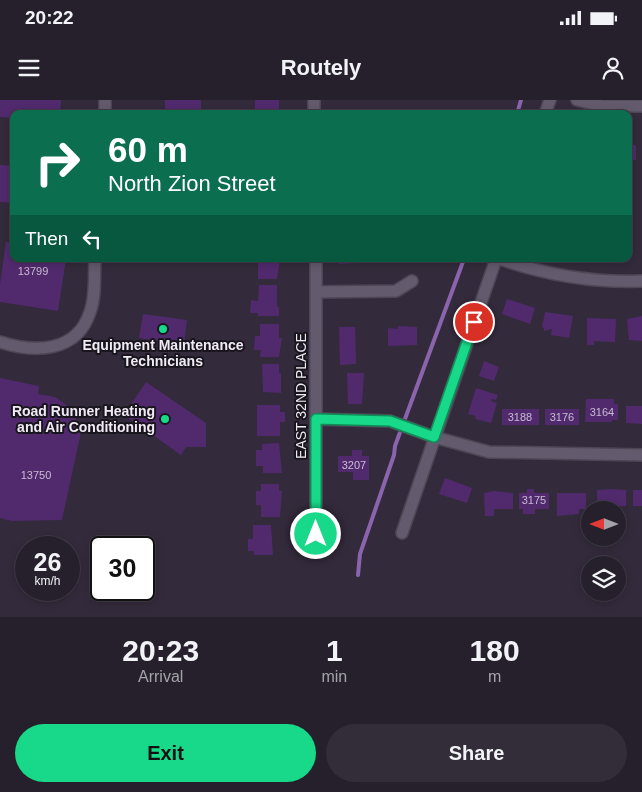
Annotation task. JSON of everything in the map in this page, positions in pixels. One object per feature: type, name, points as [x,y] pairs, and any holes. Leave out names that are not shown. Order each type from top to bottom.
[{"type":"street","points":[[577,100],[602,106],[642,106]]},
{"type":"street","points":[[0,342],[33,350],[51,348],[70,340],[84,326],[90,314],[95,262]]},
{"type":"street","name":"EAST 32ND PLACE","points":[[316,262],[316,534]]},
{"type":"street","points":[[402,532],[497,262]]},
{"type":"street","points":[[509,262],[566,277],[596,281],[642,281]]},
{"type":"street","points":[[316,292],[396,291],[412,281]]},
{"type":"street","points":[[316,419],[373,420],[406,426],[434,437],[489,452],[513,454],[642,455]]},
{"type":"building","points":[[0,100],[61,100],[60,110],[10,110],[10,118],[0,117]]},
{"type":"building","points":[[165,100],[201,100],[201,110],[165,110]]},
{"type":"building","points":[[255,100],[279,100],[279,110],[255,110]]},
{"type":"building","points":[[632,145],[636,145],[636,160],[632,160]]},
{"type":"building","points":[[0,165],[10,166],[10,203],[0,202]]},
{"type":"building","points":[[632,230],[633,230],[632,252]]},
{"type":"building","points":[[6,242],[10,242],[10,262],[66,262],[58,311],[0,302],[0,284]]},
{"type":"building","points":[[258,262],[280,262],[277,279],[258,279]]},
{"type":"building","points":[[339,262],[356,262],[356,263],[339,264]]},
{"type":"building","points":[[259,285],[277,285],[279,316],[258,316],[258,313],[250,313],[251,300],[258,301]]},
{"type":"building","points":[[507,299],[535,308],[530,324],[502,314]]},
{"type":"building","points":[[545,312],[573,316],[569,338],[551,335],[552,329],[544,331],[542,327]]},
{"type":"building","name":"Equipment Maintenance Technicians","points":[[143,314],[187,320],[184,345],[139,338]]},
{"type":"building","points":[[642,316],[642,341],[629,340],[627,319]]},
{"type":"building","points":[[587,318],[616,319],[615,342],[594,341],[594,345],[587,345]]},
{"type":"building","points":[[260,324],[279,324],[279,338],[282,338],[279,357],[260,357],[261,350],[254,350],[255,336],[260,336]]},
{"type":"building","points":[[398,326],[417,327],[417,345],[388,346],[388,328],[398,329]]},
{"type":"building","points":[[339,327],[355,327],[356,364],[340,365]]},
{"type":"building","points":[[484,361],[499,367],[494,381],[479,376]]},
{"type":"building","points":[[262,364],[279,364],[281,393],[263,392]]},
{"type":"building","points":[[347,373],[364,373],[362,404],[348,404]]},
{"type":"building","points":[[0,378],[39,386],[38,394],[55,397],[74,414],[81,432],[62,520],[12,521],[0,518]]},
{"type":"building","name":"Road Runner Heating and Air Conditioning","points":[[146,382],[206,423],[206,447],[186,447],[181,455],[124,415]]},
{"type":"building","points":[[476,388],[498,395],[496,400],[492,399],[491,401],[497,403],[491,423],[475,419],[476,416],[468,414]]},
{"type":"building","points":[[586,399],[614,399],[614,404],[618,404],[618,420],[612,420],[612,422],[585,422]]},
{"type":"building","points":[[257,405],[280,405],[280,412],[285,412],[285,422],[280,422],[280,436],[257,436]]},
{"type":"building","points":[[626,406],[642,406],[642,424],[626,423]]},
{"type":"building","points":[[502,409],[539,409],[539,425],[502,425]]},
{"type":"building","points":[[545,409],[579,409],[579,425],[545,425]]},
{"type":"building","points":[[279,443],[282,473],[263,473],[263,466],[256,466],[256,450],[262,450],[262,444]]},
{"type":"building","points":[[352,450],[362,450],[362,456],[369,456],[369,480],[353,480],[353,472],[338,472],[338,456],[352,456]]},
{"type":"building","points":[[445,478],[472,488],[467,503],[439,494]]},
{"type":"building","points":[[261,484],[279,484],[279,491],[282,491],[280,517],[261,517],[261,505],[256,505],[256,491],[261,491]]},
{"type":"building","points":[[527,489],[534,489],[534,493],[549,493],[549,509],[535,509],[535,514],[523,514],[523,509],[519,509],[519,493],[527,493]]},
{"type":"building","points":[[597,490],[626,490],[626,501],[597,501]]},
{"type":"building","points":[[633,490],[642,490],[642,506],[633,506]]},
{"type":"building","points":[[494,491],[513,493],[513,509],[494,509],[494,516],[485,516],[484,493]]},
{"type":"building","points":[[557,493],[586,493],[586,501],[581,501],[579,514],[557,516]]},
{"type":"building","points":[[253,525],[271,525],[273,555],[254,555],[254,551],[248,551],[248,539],[253,539]]},
{"type":"waterway","points":[[518,110],[521,100]]},
{"type":"waterway","points":[[358,575],[360,554],[394,455],[395,446],[463,262]]},
{"type":"place","name":"Equipment Maintenance Technicians","points":[[163,329]]},
{"type":"place","name":"Road Runner Heating and Air Conditioning","points":[[165,419]]},
{"type":"route","points":[[316,534],[316,419],[390,421],[434,437],[474,322]]}]
